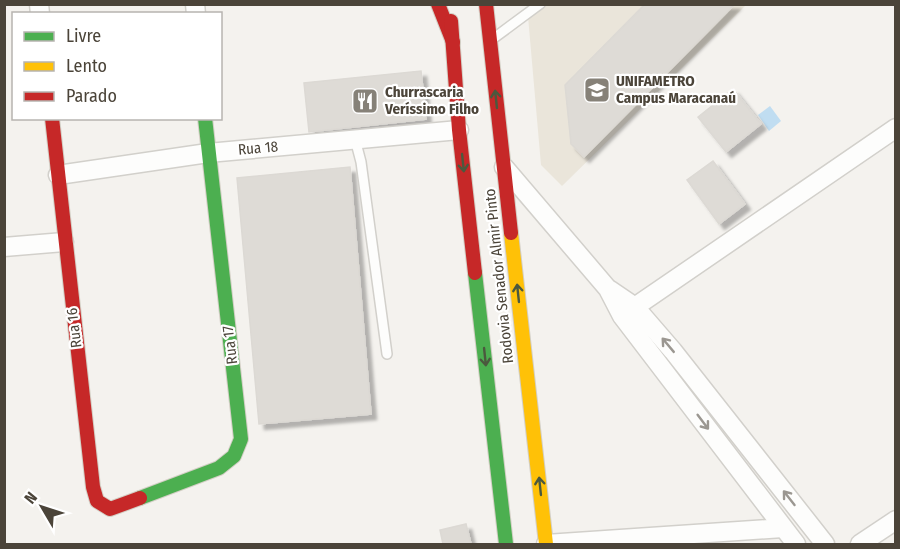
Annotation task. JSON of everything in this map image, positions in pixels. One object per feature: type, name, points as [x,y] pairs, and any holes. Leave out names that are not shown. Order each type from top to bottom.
[{"type":"main road","points":[[438,4],[453,42]]},
{"type":"main road","name":"Rodovia Senador Almir Pinto","points":[[450,4],[459,130],[506,544]]},
{"type":"main road","name":"Rodovia Senador Almir Pinto","points":[[486,4],[546,544]]},
{"type":"main road","name":"Rua 16","points":[[52,120],[93,487],[102,506],[110,509],[130,501]]},
{"type":"main road","name":"Rua 17","points":[[130,501],[219,468],[234,459],[239,451],[241,439],[205,120]]},
{"type":"street","points":[[629,311],[896,128]]},
{"type":"street","name":"Rua 18","points":[[58,175],[208,153],[459,130]]},
{"type":"street","points":[[503,165],[825,544]]},
{"type":"street","points":[[4,247],[64,242]]},
{"type":"street","points":[[629,311],[796,544]]},
{"type":"street","points":[[860,544],[896,520]]},
{"type":"street","points":[[546,544],[783,528]]},
{"type":"lane","points":[[489,41],[540,4]]},
{"type":"lane","points":[[355,139],[361,162],[387,354]]},
{"type":"shaded area","name":"UNIFAMETRO Campus Maracanaú","points":[[527,5],[746,5],[562,186],[541,165]]},
{"type":"water","points":[[770,106],[781,121],[769,131],[758,115]]},
{"type":"building","points":[[645,4],[735,4],[584,157],[571,144],[565,85]]},
{"type":"building","name":"Churrascaria Veríssimo Filho","points":[[421,71],[426,119],[309,132],[304,83]]},
{"type":"building","points":[[733,89],[761,124],[726,152],[698,117]]},
{"type":"building","points":[[713,161],[745,204],[719,224],[687,180]]},
{"type":"building","points":[[350,167],[371,414],[259,424],[237,178]]},
{"type":"building","points":[[466,524],[471,544],[443,544],[440,530]]},
{"type":"traffic: fast","points":[[140,498],[219,468],[234,456],[241,439],[205,120]]},
{"type":"traffic: fast","points":[[475,273],[506,544]]},
{"type":"traffic: slow","points":[[511,233],[546,544]]},
{"type":"traffic: jam","points":[[438,4],[453,42]]},
{"type":"traffic: jam","points":[[486,4],[511,233]]},
{"type":"traffic: jam","points":[[451,21],[459,130],[475,273]]},
{"type":"traffic: jam","points":[[52,120],[93,487],[97,501],[110,509],[140,498]]},
{"type":"place","name":"UNIFAMETRO Campus Maracanaú","points":[[597,90]]},
{"type":"place","name":"Churrascaria Veríssimo Filho","points":[[365,101]]}]
